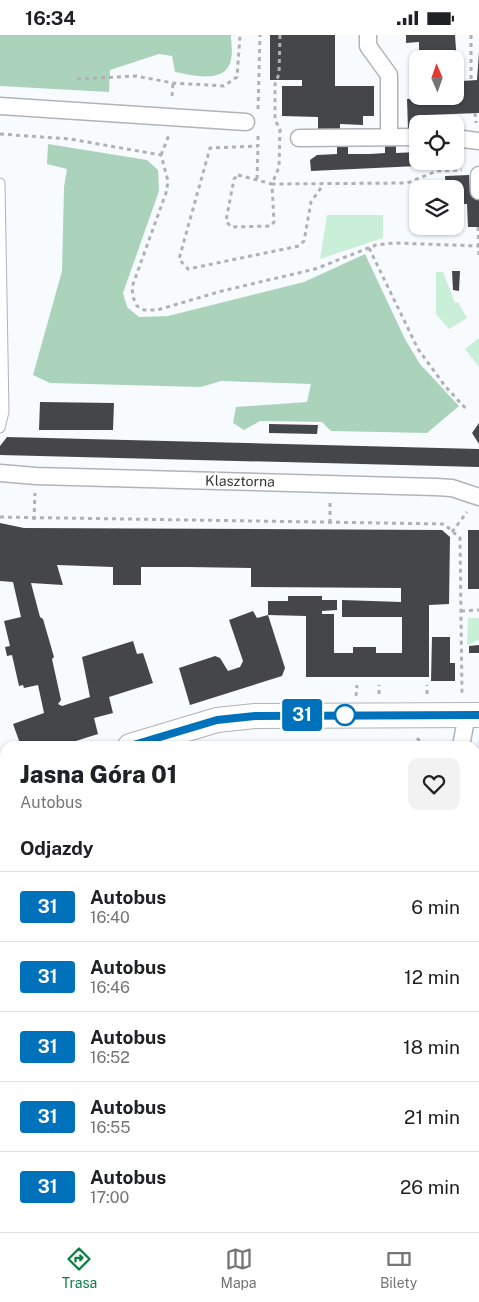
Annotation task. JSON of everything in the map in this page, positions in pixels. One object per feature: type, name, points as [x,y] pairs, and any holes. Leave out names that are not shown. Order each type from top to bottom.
[{"type":"street","points":[[368,35],[368,46],[389,75],[389,136]]},
{"type":"street","points":[[0,106],[254,122]]},
{"type":"street","points":[[299,138],[409,137]]},
{"type":"street","points":[[464,139],[479,141]]},
{"type":"street","points":[[473,172],[479,191]]},
{"type":"street","name":"Klasztorna","points":[[0,473],[36,476],[436,487],[452,488],[479,497]]},
{"type":"street","points":[[457,741],[473,715]]},
{"type":"street","points":[[147,741],[217,720],[255,716],[473,715]]},
{"type":"lane","points":[[0,183],[4,397],[4,412],[0,428]]},
{"type":"path","points":[[78,79],[136,76],[172,83],[224,86],[237,77],[240,35]]},
{"type":"path","points":[[257,179],[258,146],[254,122],[260,35]]},
{"type":"path","points":[[280,35],[279,74],[275,84],[275,120],[280,129],[279,167],[272,184],[274,222],[271,226],[232,227],[226,221],[234,179],[238,175],[272,184],[323,185],[407,183],[437,171],[473,172]]},
{"type":"path","points":[[471,35],[471,81]]},
{"type":"path","points":[[172,83],[172,97]]},
{"type":"path","points":[[0,133],[70,139],[161,155]]},
{"type":"path","points":[[169,134],[161,155],[168,181],[166,193],[132,287],[132,297],[137,306],[144,310],[157,310],[222,291],[315,269],[369,247],[394,243],[479,246]]},
{"type":"path","points":[[258,146],[210,148],[179,259],[188,269],[299,246],[304,241],[312,203],[323,185]]},
{"type":"path","points":[[478,227],[479,256]]},
{"type":"path","points":[[369,247],[418,349],[445,386],[468,411]]},
{"type":"path","points":[[34,520],[35,487]]},
{"type":"path","points":[[330,496],[330,523]]},
{"type":"path","points":[[452,531],[466,512],[473,515]]},
{"type":"path","points":[[0,517],[34,520],[444,524],[460,538],[462,686]]},
{"type":"path","points":[[461,611],[479,610]]},
{"type":"green space","points":[[0,35],[231,35],[232,53],[228,67],[223,72],[208,76],[175,72],[172,56],[159,54],[110,70],[109,92],[0,86]]},
{"type":"green space","points":[[48,144],[147,160],[158,170],[159,191],[123,293],[127,307],[139,317],[168,316],[304,282],[365,254],[405,339],[420,364],[459,406],[427,433],[331,431],[322,422],[260,421],[244,430],[233,423],[236,407],[307,402],[311,384],[221,381],[201,387],[50,383],[33,375],[62,271],[64,187],[67,169],[47,164]]},
{"type":"green space","points":[[327,215],[383,215],[383,238],[320,259]]},
{"type":"green space","points":[[436,272],[443,272],[455,303],[458,302],[467,318],[449,329],[436,314]]},
{"type":"green space","points":[[479,338],[479,367],[465,349]]},
{"type":"green space","points":[[468,618],[479,618],[479,640],[467,645]]},
{"type":"building","points":[[270,35],[335,35],[335,86],[374,86],[374,116],[363,116],[363,125],[340,124],[340,131],[318,131],[318,117],[282,116],[282,86],[302,86],[302,80],[270,80]]},
{"type":"building","points":[[406,35],[455,35],[456,50],[419,50],[419,42],[406,43]]},
{"type":"building","points":[[479,52],[479,113],[409,115],[408,129],[407,99],[409,99],[409,105],[464,105],[464,81],[477,80]]},
{"type":"building","points":[[385,144],[396,144],[396,153],[409,152],[409,166],[311,171],[310,160],[317,155],[337,154],[337,145],[348,145],[348,154],[385,153]]},
{"type":"building","points":[[469,175],[470,191],[479,191],[479,227],[468,227],[467,204],[464,204],[464,180],[445,180],[445,176]]},
{"type":"building","points":[[452,271],[460,271],[459,291],[453,290]]},
{"type":"building","points":[[40,402],[114,403],[113,430],[39,430]]},
{"type":"building","points":[[479,423],[479,444],[472,433]]},
{"type":"building","points":[[269,424],[318,425],[317,434],[269,433]]},
{"type":"building","points":[[7,437],[479,449],[479,467],[0,455],[0,446]]},
{"type":"building","points":[[0,523],[24,528],[442,530],[450,537],[449,604],[429,605],[429,677],[306,677],[306,616],[268,615],[268,601],[288,601],[288,596],[322,596],[322,600],[337,600],[337,610],[322,611],[322,614],[334,614],[334,653],[353,653],[353,647],[376,647],[376,653],[402,653],[402,617],[342,617],[342,600],[401,602],[401,588],[251,587],[251,568],[188,567],[141,567],[141,585],[113,585],[113,567],[57,565],[63,585],[31,583],[54,657],[52,659],[61,700],[58,704],[62,706],[90,697],[82,657],[133,641],[137,654],[143,653],[153,683],[109,697],[113,713],[94,718],[98,734],[76,741],[19,741],[13,724],[44,713],[38,685],[24,688],[23,685],[19,686],[12,655],[7,656],[5,647],[10,646],[4,621],[21,617],[13,582],[0,581]]},
{"type":"building","points":[[468,530],[479,530],[479,589],[468,589]]},
{"type":"building","points":[[253,611],[257,618],[268,615],[285,668],[282,676],[190,705],[179,668],[215,656],[220,658],[228,671],[240,667],[243,661],[229,620]]},
{"type":"building","points":[[432,637],[450,637],[450,663],[455,663],[455,681],[431,681]]},
{"type":"building","points":[[479,645],[479,653],[469,653],[469,646]]},
{"type":"bus line","name":"31","points":[[145,741],[217,720],[255,716],[479,715]]}]
